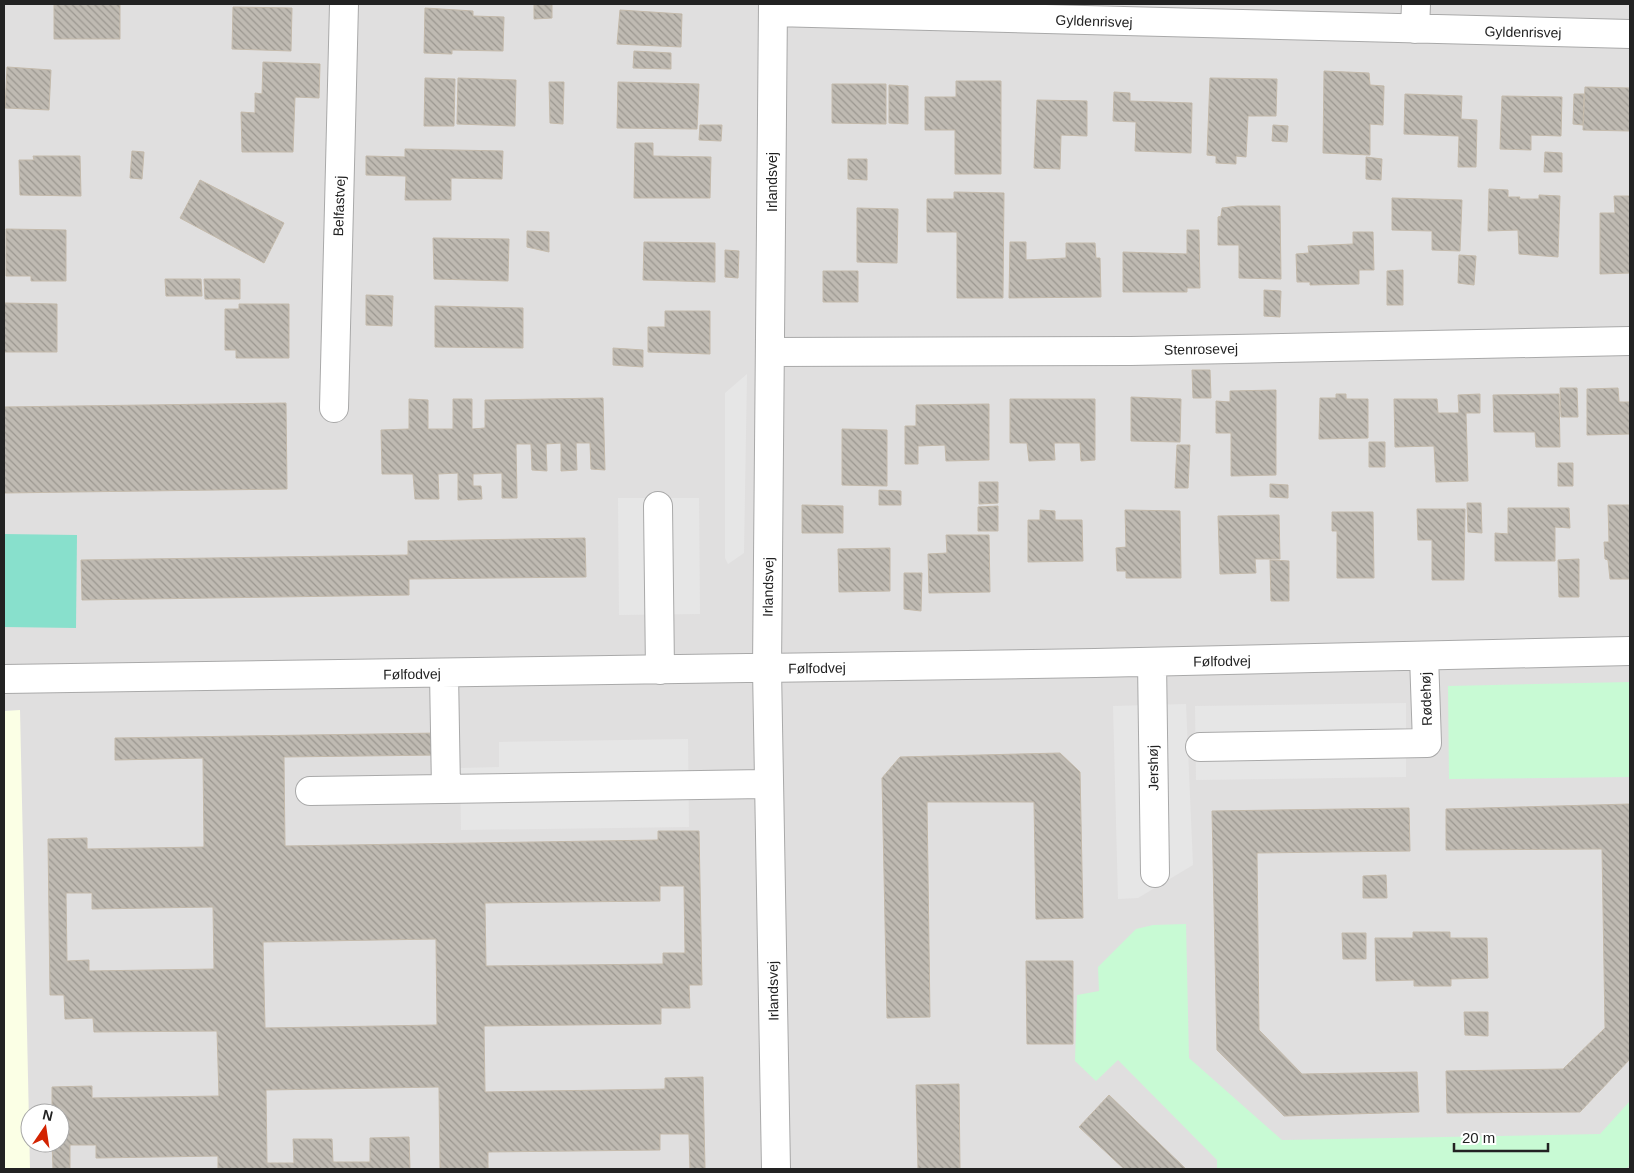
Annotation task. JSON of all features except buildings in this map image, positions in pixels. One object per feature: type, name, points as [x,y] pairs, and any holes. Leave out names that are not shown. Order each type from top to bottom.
[{"type":"street","name":"Belfastvej","points":[[334,408],[344,4]]},
{"type":"street","name":"Gyldenrisvej","points":[[773,8],[1415,17],[1630,34]]},
{"type":"street","name":"Irlandsvej","points":[[773,8],[767,669],[776,1169]]},
{"type":"street","name":"Stenrosevej","points":[[771,352],[1131,351],[1630,341]]},
{"type":"street","points":[[658,506],[660,670]]},
{"type":"street","name":"Følfodvej","points":[[4,679],[767,669],[1630,651]]},
{"type":"street","name":"Rødehøj","points":[[1200,747],[1427,743],[1424,656]]},
{"type":"street","name":"Jershøj","points":[[1152,662],[1155,873]]},
{"type":"street","points":[[444,673],[446,789]]},
{"type":"street","points":[[310,791],[769,784]]},
{"type":"shaded area","points":[[4,4],[1630,4],[1630,1169],[4,1169]]},
{"type":"shaded area","points":[[747,374],[744,553],[728,564],[725,558],[725,393]]},
{"type":"shaded area","points":[[618,498],[699,498],[700,614],[619,615]]},
{"type":"shaded area","points":[[1406,703],[1406,777],[1196,780],[1195,706]]},
{"type":"shaded area","points":[[1186,704],[1193,865],[1138,898],[1118,899],[1113,706]]},
{"type":"shaded area","points":[[20,710],[29,1103],[20,1103],[20,1153],[30,1153],[30,1169],[4,1169],[4,711]]},
{"type":"shaded area","points":[[688,739],[689,827],[461,830],[460,768],[499,767],[499,742]]},
{"type":"green space","points":[[4,534],[77,535],[76,628],[4,627]]},
{"type":"green space","points":[[1630,682],[1630,777],[1449,779],[1448,686]]},
{"type":"green space","points":[[1186,924],[1189,1058],[1282,1140],[1600,1134],[1630,1101],[1630,1165],[1626,1169],[1217,1169],[1217,1160],[1118,1060],[1096,1081],[1075,1061],[1077,995],[1099,991],[1098,967],[1136,929],[1153,925]]}]
